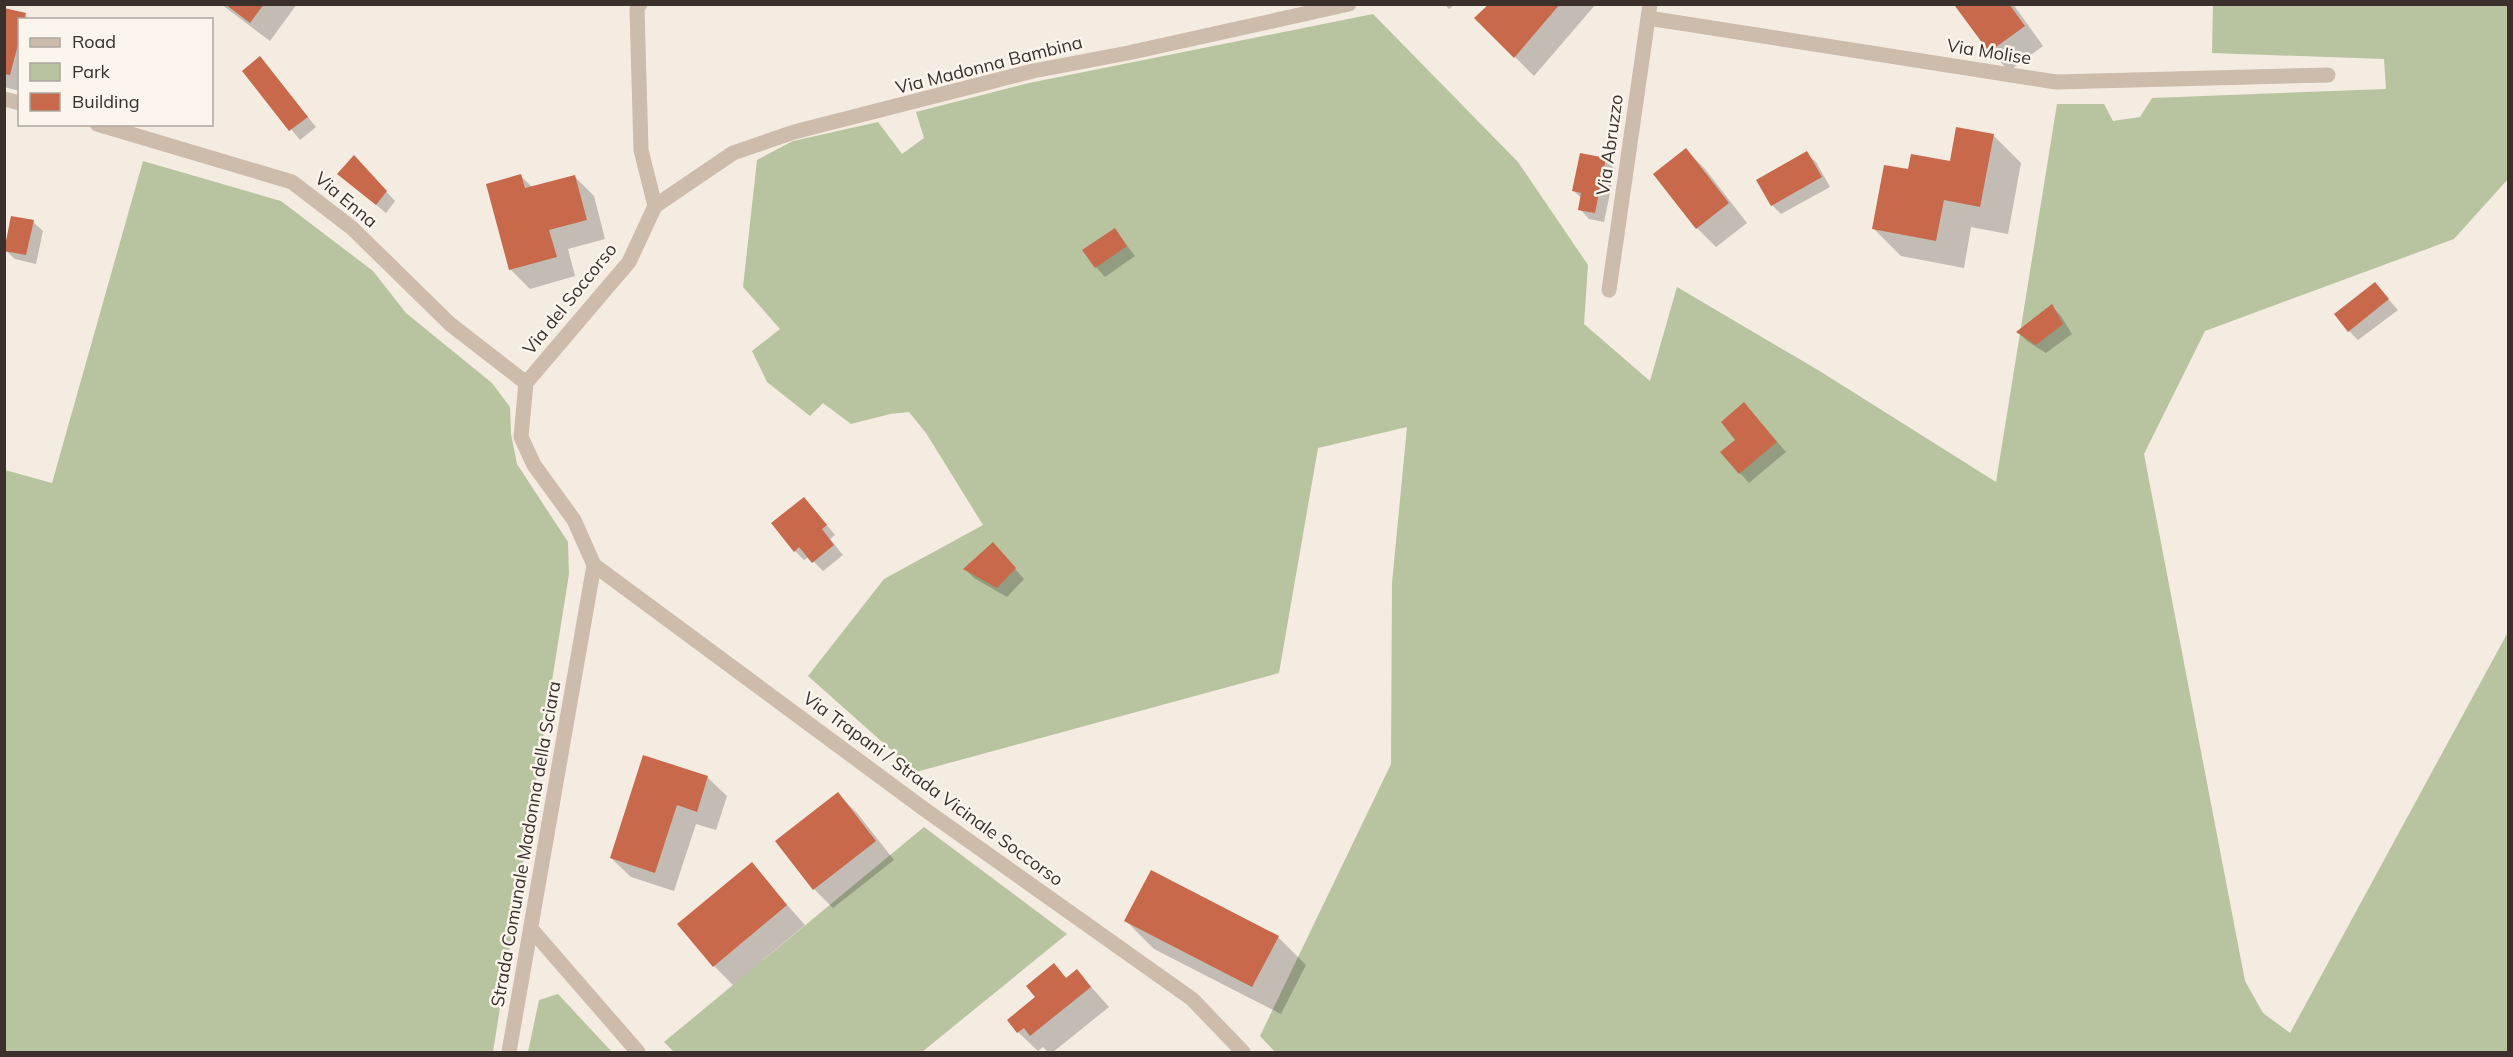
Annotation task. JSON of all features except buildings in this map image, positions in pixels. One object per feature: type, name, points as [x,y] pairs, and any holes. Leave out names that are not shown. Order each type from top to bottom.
[{"type":"street","name":"Via Madonna Bambina","points":[[655,206],[733,153],[794,132],[1033,71],[1128,53],[1349,4]]},
{"type":"street","points":[[636,6],[641,150],[655,206]]},
{"type":"street","name":"Via Molise","points":[[1649,11],[2056,82],[2328,75]]},
{"type":"street","name":"Via Abruzzo","points":[[1609,290],[1649,11]]},
{"type":"street","name":"Via Enna","points":[[105,126],[292,182],[352,228],[450,324],[526,383]]},
{"type":"street","name":"Via del Soccorso","points":[[594,565],[573,520],[534,465],[521,437],[526,383],[629,262],[655,206]]},
{"type":"street","name":"Strada Comunale Madonna della Sciara","points":[[509,1053],[594,565]]},
{"type":"street","name":"Via Trapani / Strada Vicinale Soccorso","points":[[594,565],[924,809],[1192,999],[1243,1053]]},
{"type":"street","points":[[532,930],[638,1053]]},
{"type":"green space","points":[[2213,5],[2508,5],[2508,179],[2454,239],[2205,331],[2144,454],[2245,981],[2263,1013],[2290,1033],[2508,632],[2508,1052],[1275,1052],[1260,1036],[1391,764],[1392,583],[1407,427],[1318,448],[1279,673],[916,772],[808,676],[884,579],[983,525],[926,433],[909,412],[890,414],[851,424],[823,403],[810,416],[767,382],[752,351],[780,329],[743,287],[757,160],[793,141],[878,122],[902,154],[924,138],[916,112],[1029,83],[1373,14],[1518,162],[1588,265],[1584,324],[1650,381],[1677,287],[1818,370],[1996,482],[2057,104],[2104,104],[2113,121],[2140,117],[2152,98],[2386,89],[2384,59],[2212,53]]},
{"type":"green space","points":[[143,161],[281,201],[373,271],[406,313],[492,383],[510,407],[511,434],[517,464],[568,542],[569,574],[493,1052],[5,1052],[5,470],[52,483]]},
{"type":"green space","points":[[924,827],[1067,934],[922,1052],[674,1052],[664,1042]]},
{"type":"green space","points":[[558,994],[612,1052],[528,1052],[539,1000]]}]
